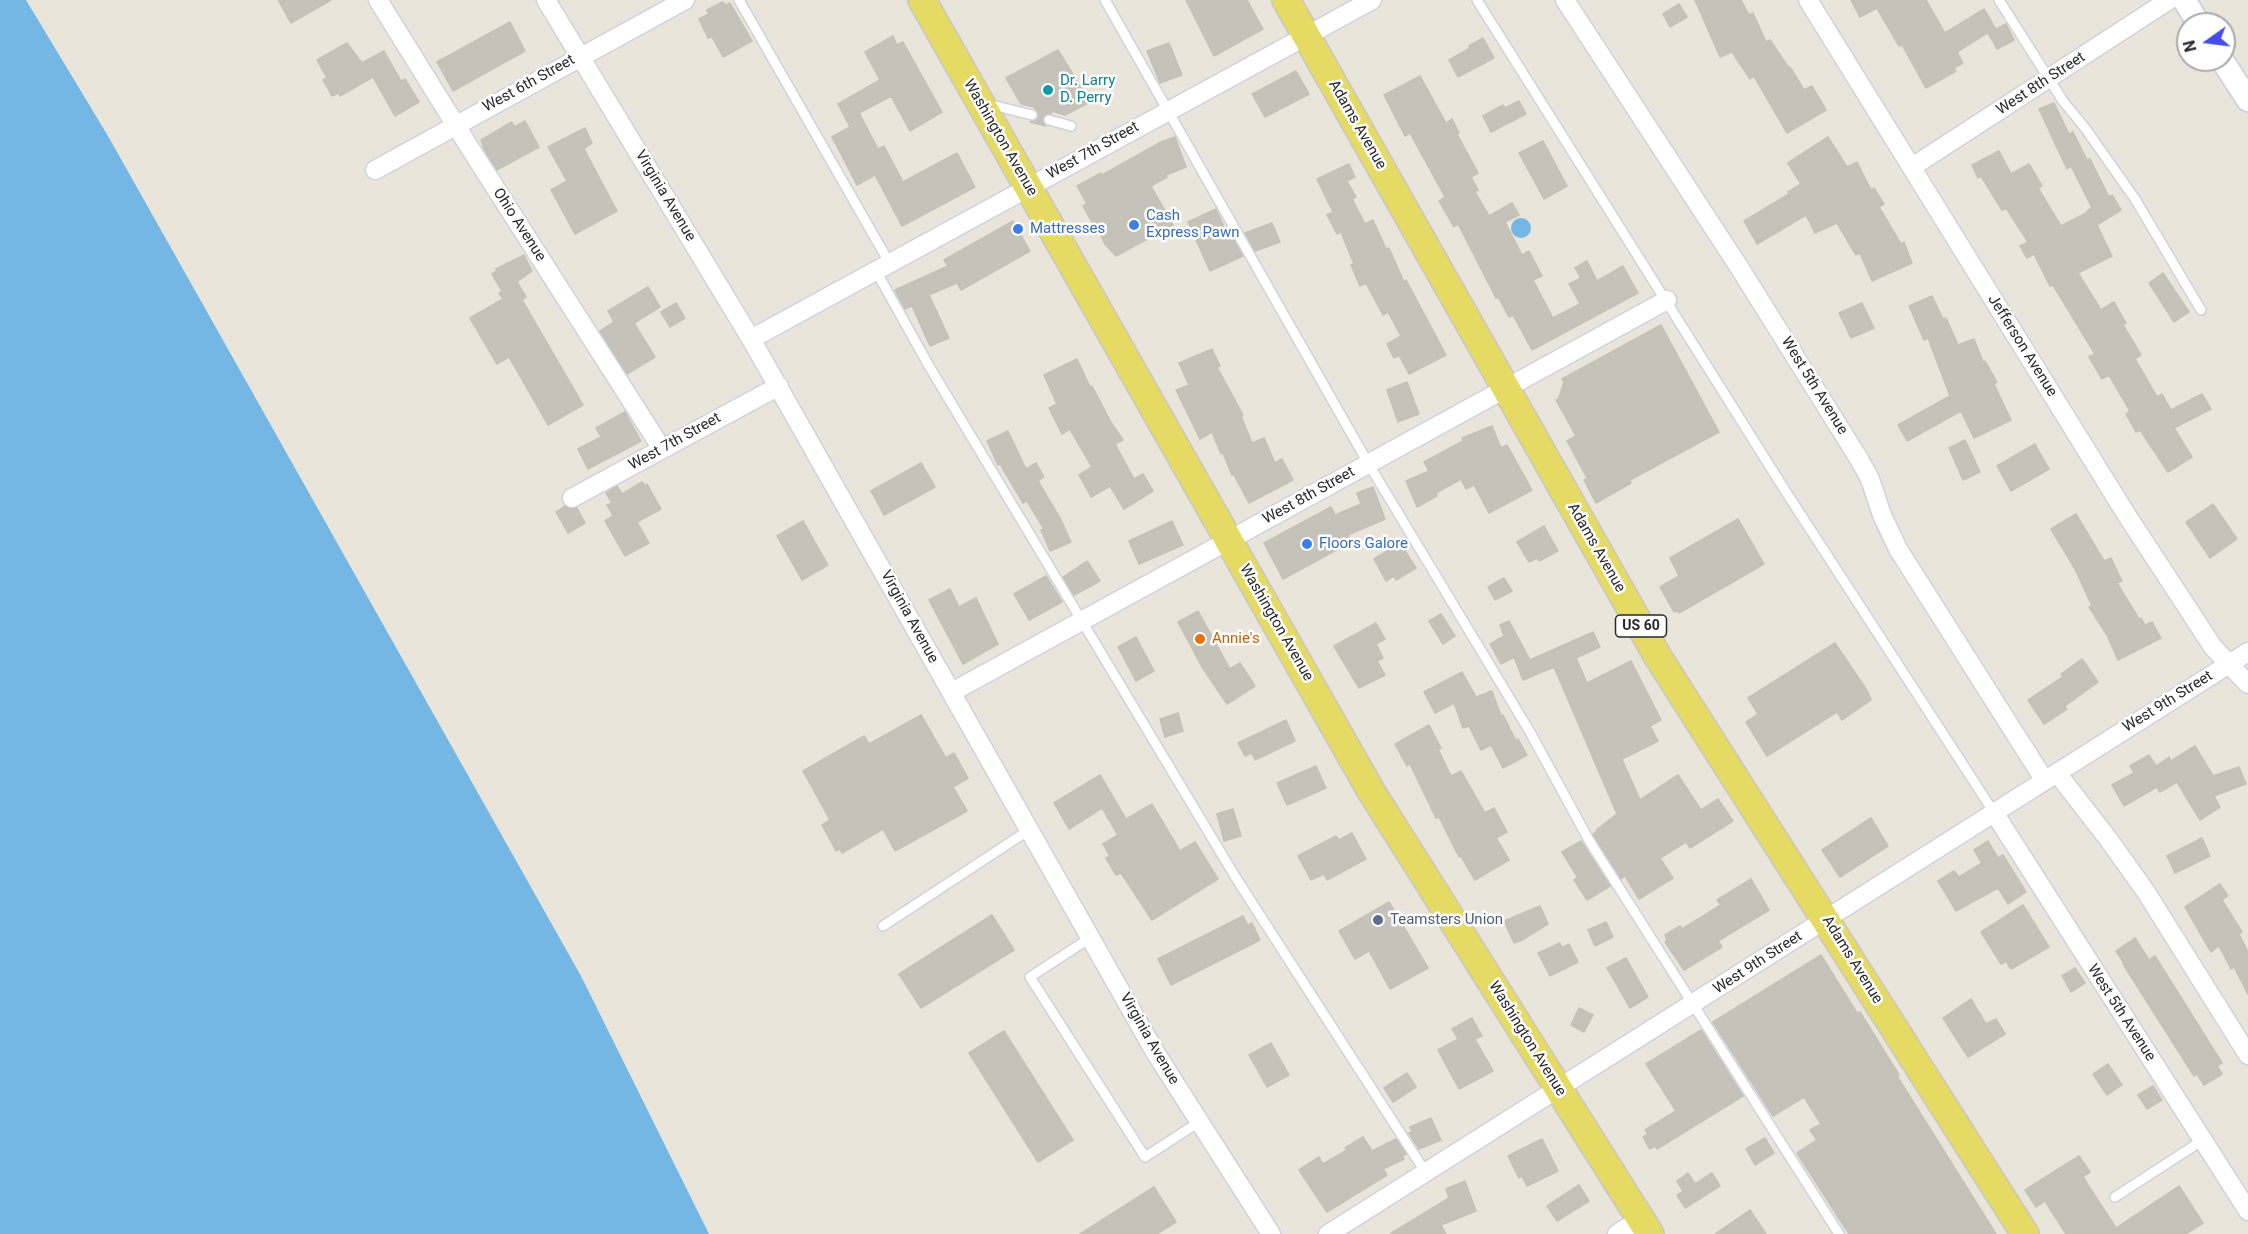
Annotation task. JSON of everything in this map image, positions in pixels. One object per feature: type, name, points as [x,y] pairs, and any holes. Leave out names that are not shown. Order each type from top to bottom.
[{"type":"main road","name":"Washington Avenue","points":[[922,0],[1400,839],[1645,1227]]},
{"type":"main road","name":"Adams Avenue","points":[[1286,0],[1658,657],[2025,1234]]},
{"type":"street","name":"Ohio Avenue","points":[[378,0],[662,449]]},
{"type":"street","name":"Virginia Avenue","points":[[546,0],[751,339],[1155,1052],[1270,1234]]},
{"type":"street","name":"West 6th Street","points":[[375,170],[685,0]]},
{"type":"street","name":"West 7th Street","points":[[751,339],[1305,34],[1372,0]]},
{"type":"street","name":"West 5th Avenue","points":[[1565,0],[1798,358],[1864,469],[1898,549],[2051,777],[2146,892],[2248,1055]]},
{"type":"street","name":"Jefferson Avenue","points":[[1808,0],[2126,514],[2202,632],[2248,684]]},
{"type":"street","name":"West 8th Street","points":[[1912,167],[2169,0]]},
{"type":"street","points":[[2230,72],[2248,100]]},
{"type":"street","name":"West 8th Street","points":[[951,692],[1667,300]]},
{"type":"street","name":"West 7th Street","points":[[572,498],[778,386]]},
{"type":"street","name":"West 9th Street","points":[[1328,1234],[2248,652]]},
{"type":"street","name":"West 5th Avenue","points":[[1995,814],[2248,1211]]},
{"type":"street","points":[[1617,1234],[1645,1227]]},
{"type":"lane","points":[[740,0],[883,267],[929,366],[1236,878],[1426,1173]]},
{"type":"lane","points":[[1105,0],[1368,463],[1530,732],[1590,842],[1839,1234]]},
{"type":"lane","points":[[1477,0],[1786,492],[1995,814]]},
{"type":"lane","points":[[1999,0],[2049,79],[2135,200],[2201,310]]},
{"type":"lane","points":[[980,102],[1032,115]]},
{"type":"lane","points":[[1049,120],[1071,126]]},
{"type":"lane","points":[[883,927],[1029,830]]},
{"type":"lane","points":[[1090,938],[1030,976],[1145,1157],[1199,1122]]},
{"type":"lane","points":[[2115,1197],[2203,1140]]},
{"type":"water","points":[[0,0],[26,0],[108,136],[581,976],[709,1234],[0,1234]]},
{"type":"water","points":[[1521,218],[1528,221],[1531,228],[1528,235],[1521,238],[1514,235],[1511,228],[1514,221]]},
{"type":"building","points":[[278,0],[331,0],[291,23]]},
{"type":"building","points":[[1186,0],[1247,0],[1263,29],[1214,56]]},
{"type":"building","points":[[1695,0],[1741,0],[1749,15],[1753,13],[1766,42],[1770,40],[1804,90],[1812,86],[1826,110],[1787,133],[1754,76],[1750,79],[1732,52],[1720,57]]},
{"type":"building","points":[[1851,0],[1926,0],[1945,33],[1984,9],[1995,28],[1957,52],[1963,63],[1954,68],[1956,71],[1926,88],[1902,45],[1899,46],[1877,8],[1860,17]]},
{"type":"building","points":[[723,2],[725,5],[730,3],[752,41],[723,57],[712,37],[708,38],[699,19],[709,14],[707,10]]},
{"type":"building","points":[[1679,4],[1687,17],[1670,27],[1663,14]]},
{"type":"building","points":[[510,22],[525,51],[453,91],[437,62]]},
{"type":"building","points":[[2006,24],[2014,40],[1997,49],[1988,33]]},
{"type":"building","points":[[893,36],[897,45],[903,42],[942,112],[910,131],[891,96],[859,113],[878,149],[884,146],[903,182],[957,153],[975,187],[902,226],[875,175],[857,185],[832,137],[850,127],[838,104],[880,80],[865,52]]},
{"type":"building","points":[[1483,38],[1494,58],[1458,77],[1449,60]]},
{"type":"building","points":[[347,43],[362,63],[384,51],[401,81],[405,79],[419,102],[395,116],[373,77],[340,96],[339,93],[332,96],[323,80],[327,78],[317,60]]},
{"type":"building","points":[[1169,43],[1182,75],[1160,83],[1147,51]]},
{"type":"building","name":"Dr. Larry D. Perry","points":[[1058,50],[1090,102],[1065,115],[1052,111],[1042,119],[1046,126],[1030,122],[1037,119],[1038,113],[1034,107],[1021,104],[1006,78]]},
{"type":"building","points":[[1296,71],[1309,94],[1265,117],[1252,94]]},
{"type":"building","points":[[1420,76],[1446,123],[1452,119],[1459,133],[1457,134],[1478,173],[1471,177],[1478,190],[1475,192],[1489,216],[1512,203],[1519,215],[1505,222],[1522,255],[1529,251],[1542,276],[1533,280],[1553,318],[1580,304],[1569,284],[1581,278],[1575,268],[1587,261],[1597,281],[1623,266],[1638,293],[1532,350],[1513,315],[1509,317],[1498,297],[1496,298],[1458,224],[1454,227],[1439,201],[1445,197],[1410,133],[1405,136],[1384,95]]},
{"type":"building","points":[[1519,101],[1526,114],[1491,132],[1483,116],[1503,105],[1505,108]]},
{"type":"building","points":[[2054,103],[2069,134],[2073,132],[2109,197],[2112,195],[2121,210],[2097,225],[2112,256],[2078,273],[2101,310],[2114,302],[2126,323],[2123,325],[2141,355],[2135,359],[2157,397],[2162,394],[2171,410],[2202,394],[2211,409],[2174,428],[2192,457],[2168,472],[2140,430],[2136,432],[2126,414],[2130,411],[2109,375],[2102,379],[2089,357],[2095,354],[2053,285],[2050,286],[2034,254],[2027,258],[2020,246],[2028,242],[2006,208],[2002,210],[1981,176],[1978,178],[1972,165],[1999,151],[2011,174],[2029,164],[2042,186],[2038,188],[2061,226],[2088,212],[2092,208],[2071,166],[2067,169],[2039,109]]},
{"type":"building","points":[[525,121],[539,147],[497,170],[481,140],[512,122],[514,127]]},
{"type":"building","points":[[585,128],[592,143],[584,149],[617,211],[575,234],[551,190],[567,181],[548,147]]},
{"type":"building","points":[[1175,137],[1186,167],[1166,175],[1167,177],[1151,186],[1173,225],[1116,256],[1105,244],[1093,224],[1083,206],[1087,204],[1077,186]]},
{"type":"building","points":[[1828,137],[1847,167],[1857,162],[1871,190],[1874,188],[1884,204],[1879,207],[1901,244],[1904,242],[1912,263],[1872,281],[1860,253],[1856,255],[1837,223],[1815,233],[1806,215],[1757,244],[1744,221],[1789,194],[1788,192],[1801,184],[1788,163]]},
{"type":"building","points":[[1543,141],[1567,186],[1544,199],[1519,153]]},
{"type":"building","points":[[1349,164],[1355,177],[1347,181],[1356,197],[1352,199],[1365,224],[1373,220],[1386,249],[1389,248],[1404,282],[1406,280],[1446,355],[1409,374],[1399,355],[1394,358],[1387,344],[1401,336],[1388,312],[1383,315],[1366,283],[1360,286],[1341,232],[1337,234],[1327,215],[1333,212],[1317,179]]},
{"type":"building","points":[[1216,209],[1230,240],[1233,238],[1243,256],[1210,271],[1188,222]]},
{"type":"building","points":[[1013,221],[1030,251],[961,290],[957,283],[929,295],[949,338],[930,346],[912,306],[905,309],[895,290],[948,266],[944,260]]},
{"type":"building","points":[[1272,223],[1280,242],[1255,251],[1245,233]]},
{"type":"building","points":[[524,255],[532,271],[517,282],[526,297],[522,300],[583,405],[548,425],[509,357],[497,364],[470,318],[503,299],[499,293],[502,291],[492,274],[497,271],[496,269]]},
{"type":"building","points":[[2163,273],[2189,312],[2174,322],[2149,283]]},
{"type":"building","points":[[648,287],[660,307],[634,323],[655,357],[627,374],[600,331],[614,322],[608,311]]},
{"type":"building","points":[[1932,296],[1943,319],[1946,318],[1958,345],[1974,339],[1983,362],[1985,361],[1997,382],[1994,384],[2011,420],[1974,438],[1961,411],[1907,441],[1898,425],[1950,396],[1928,338],[1924,340],[1909,306]]},
{"type":"building","points":[[676,303],[685,318],[670,327],[661,312]]},
{"type":"building","points":[[1862,303],[1874,328],[1851,338],[1839,313]]},
{"type":"building","points":[[1661,325],[1719,432],[1630,480],[1631,483],[1596,503],[1584,480],[1587,478],[1567,441],[1576,436],[1556,400],[1559,398],[1564,382],[1562,379]]},
{"type":"building","points":[[1212,349],[1220,366],[1217,367],[1243,415],[1241,416],[1252,443],[1264,438],[1275,463],[1282,459],[1293,480],[1249,503],[1232,475],[1223,453],[1221,454],[1212,432],[1200,439],[1176,390],[1189,385],[1179,363]]},
{"type":"building","points":[[1077,359],[1090,387],[1092,386],[1123,440],[1115,444],[1134,479],[1143,474],[1153,491],[1124,509],[1110,486],[1091,497],[1079,475],[1092,467],[1070,429],[1062,434],[1049,408],[1057,404],[1044,375]]},
{"type":"building","points":[[1407,382],[1419,414],[1398,422],[1387,390]]},
{"type":"building","points":[[625,412],[641,441],[588,469],[578,449],[601,437],[596,428]]},
{"type":"building","points":[[1492,426],[1501,448],[1507,445],[1532,490],[1489,513],[1474,485],[1466,489],[1461,479],[1417,507],[1406,481],[1429,471],[1424,462],[1463,441],[1462,438]]},
{"type":"building","points":[[1008,431],[1026,469],[1036,463],[1044,477],[1038,481],[1071,542],[1050,551],[1041,530],[1044,529],[1027,501],[1023,503],[1000,464],[998,465],[987,441]]},
{"type":"building","points":[[1965,440],[1980,472],[1963,480],[1949,448]]},
{"type":"building","points":[[2035,444],[2049,469],[2011,491],[1997,466]]},
{"type":"building","points":[[921,463],[935,487],[884,515],[871,491]]},
{"type":"building","points":[[642,482],[645,486],[647,484],[661,509],[637,522],[649,543],[625,556],[605,521],[613,516],[607,505],[612,503],[606,493],[617,486],[622,494]]},
{"type":"building","name":"Floors Galore","points":[[1373,487],[1385,519],[1348,535],[1351,542],[1283,579],[1264,543],[1331,507],[1335,515],[1361,504],[1357,493]]},
{"type":"building","points":[[2213,504],[2237,539],[2210,558],[2186,522]]},
{"type":"building","points":[[565,506],[571,509],[577,508],[585,523],[568,533],[556,512]]},
{"type":"building","points":[[2076,514],[2104,561],[2111,558],[2122,581],[2117,583],[2139,619],[2141,618],[2145,625],[2152,622],[2161,638],[2118,660],[2107,635],[2089,607],[2092,606],[2075,569],[2051,529]]},
{"type":"building","points":[[1738,519],[1764,564],[1679,613],[1674,612],[1660,587],[1679,576],[1670,558]]},
{"type":"building","points":[[803,521],[828,565],[802,580],[777,536]]},
{"type":"building","points":[[1172,521],[1183,545],[1139,564],[1129,541]]},
{"type":"building","points":[[1544,526],[1558,551],[1539,561],[1537,558],[1529,562],[1517,542]]},
{"type":"building","points":[[1400,543],[1416,568],[1396,580],[1394,576],[1386,581],[1374,559]]},
{"type":"building","points":[[1087,561],[1100,581],[1074,595],[1063,577]]},
{"type":"building","points":[[1046,576],[1062,602],[1029,620],[1014,594]]},
{"type":"building","points":[[1504,578],[1512,591],[1495,600],[1488,587]]},
{"type":"building","points":[[950,589],[959,607],[976,598],[998,644],[963,664],[929,600]]},
{"type":"building","points":[[1198,611],[1230,669],[1240,663],[1255,686],[1227,704],[1202,667],[1178,622]]},
{"type":"building","points":[[1441,614],[1455,636],[1443,644],[1429,621]]},
{"type":"building","points":[[1509,621],[1530,660],[1593,632],[1600,647],[1576,658],[1587,683],[1631,661],[1661,720],[1650,726],[1658,741],[1622,759],[1640,800],[1678,775],[1701,810],[1718,799],[1733,821],[1690,848],[1686,842],[1660,858],[1673,878],[1639,899],[1625,876],[1621,879],[1593,834],[1617,814],[1554,667],[1523,680],[1514,657],[1501,664],[1490,644],[1504,636],[1500,625]]},
{"type":"building","points":[[1376,623],[1385,639],[1376,644],[1383,658],[1377,661],[1385,675],[1359,688],[1334,646]]},
{"type":"building","points":[[1136,637],[1154,671],[1136,681],[1118,647]]},
{"type":"building","points":[[1835,643],[1871,700],[1842,720],[1837,712],[1767,756],[1746,722],[1758,714],[1748,698]]},
{"type":"building","points":[[2082,659],[2098,682],[2065,706],[2067,709],[2044,724],[2028,700],[2063,677],[2061,674]]},
{"type":"building","points":[[1462,672],[1476,697],[1492,691],[1501,716],[1503,715],[1516,741],[1518,739],[1527,755],[1503,768],[1491,745],[1481,750],[1469,726],[1463,728],[1454,703],[1435,713],[1424,692]]},
{"type":"building","points":[[1178,713],[1183,731],[1165,737],[1160,719]]},
{"type":"building","points":[[921,715],[946,758],[954,753],[968,778],[953,787],[967,811],[895,851],[883,829],[842,853],[840,849],[836,851],[822,825],[830,820],[803,771],[864,736],[869,744]]},
{"type":"building","points":[[1286,720],[1295,741],[1255,760],[1252,753],[1245,756],[1238,743]]},
{"type":"building","points":[[1429,725],[1441,748],[1438,749],[1451,776],[1461,771],[1485,813],[1494,808],[1507,832],[1496,838],[1509,860],[1475,880],[1461,856],[1459,857],[1439,817],[1436,818],[1410,764],[1407,766],[1395,744]]},
{"type":"building","points":[[2195,746],[2213,776],[2239,767],[2246,784],[2214,796],[2220,807],[2200,820],[2177,782],[2160,792],[2157,787],[2124,806],[2112,785],[2134,773],[2130,766],[2149,755],[2156,766],[2169,757],[2171,761]]},
{"type":"building","points":[[1316,766],[1326,788],[1287,805],[1277,783]]},
{"type":"building","points":[[1100,775],[1126,819],[1152,804],[1180,851],[1195,842],[1218,879],[1152,920],[1121,873],[1116,875],[1106,858],[1110,856],[1103,844],[1118,835],[1102,808],[1069,829],[1054,803]]},
{"type":"building","points":[[1233,809],[1241,836],[1224,841],[1217,814]]},
{"type":"building","points":[[1871,818],[1888,846],[1840,877],[1822,850]]},
{"type":"building","points":[[1352,833],[1366,859],[1327,880],[1324,874],[1311,880],[1298,856],[1336,836],[1339,840]]},
{"type":"building","points":[[2202,838],[2210,856],[2175,873],[2167,856]]},
{"type":"building","points":[[1581,841],[1610,886],[1587,900],[1574,880],[1578,878],[1562,852]]},
{"type":"building","points":[[1988,841],[1998,858],[2003,855],[2026,892],[2008,904],[1998,888],[1956,911],[1938,881],[1954,871],[1959,877],[1982,863],[1974,850]]},
{"type":"building","points":[[1751,879],[1769,910],[1718,941],[1722,947],[1684,970],[1665,942],[1667,940],[1665,935],[1680,926],[1682,929],[1721,905],[1717,900]]},
{"type":"building","points":[[2220,884],[2228,896],[2222,900],[2242,932],[2239,934],[2248,952],[2248,994],[2234,967],[2231,969],[2219,946],[2211,952],[2185,907]]},
{"type":"building","points":[[1389,902],[1428,968],[1390,989],[1369,951],[1355,959],[1339,931]]},
{"type":"building","points":[[2023,905],[2049,947],[2011,969],[2006,961],[2001,964],[1981,932]]},
{"type":"building","points":[[1540,906],[1548,924],[1514,943],[1504,921]]},
{"type":"building","points":[[992,915],[1014,950],[921,1008],[899,974]]},
{"type":"building","points":[[1243,916],[1248,925],[1252,923],[1260,940],[1171,985],[1158,959]]},
{"type":"building","points":[[1606,922],[1613,937],[1595,946],[1588,930]]},
{"type":"building","points":[[2135,938],[2149,960],[2155,956],[2222,1063],[2217,1066],[2222,1074],[2204,1085],[2197,1074],[2194,1076],[2116,951]]},
{"type":"building","points":[[1560,943],[1562,948],[1569,944],[1578,962],[1550,976],[1538,953]]},
{"type":"building","points":[[1821,955],[1857,1013],[1860,1012],[1899,1075],[1897,1076],[1996,1234],[1849,1234],[1797,1153],[1817,1140],[1810,1130],[1821,1124],[1804,1097],[1773,1116],[1713,1022]]},
{"type":"building","points":[[1626,958],[1648,997],[1630,1008],[1607,968]]},
{"type":"building","points":[[2075,968],[2085,983],[2071,992],[2062,976]]},
{"type":"building","points":[[1971,999],[1986,1024],[1996,1019],[2005,1034],[1968,1057],[1943,1018]]},
{"type":"building","points":[[1579,1008],[1593,1015],[1584,1032],[1571,1025]]},
{"type":"building","points":[[1472,1018],[1482,1036],[1475,1039],[1493,1071],[1459,1089],[1438,1050],[1458,1039],[1452,1029]]},
{"type":"building","points":[[1701,1030],[1743,1096],[1657,1149],[1655,1146],[1650,1149],[1643,1137],[1648,1134],[1645,1130],[1676,1111],[1646,1064]]},
{"type":"building","points":[[1004,1031],[1073,1140],[1038,1162],[969,1053]]},
{"type":"building","points":[[1271,1043],[1289,1075],[1267,1087],[1249,1055]]},
{"type":"building","points":[[2108,1064],[2122,1085],[2107,1095],[2093,1074]]},
{"type":"building","points":[[1407,1073],[1416,1087],[1393,1102],[1384,1088]]},
{"type":"building","points":[[2153,1086],[2162,1100],[2147,1109],[2138,1095]]},
{"type":"building","points":[[1431,1118],[1441,1140],[1419,1149],[1409,1133],[1412,1132],[1410,1127]]},
{"type":"building","points":[[1363,1137],[1372,1151],[1396,1139],[1406,1154],[1402,1156],[1404,1159],[1383,1169],[1387,1175],[1327,1212],[1299,1170],[1319,1157],[1323,1164],[1347,1150],[1345,1148]]},
{"type":"building","points":[[1765,1138],[1774,1153],[1755,1165],[1746,1149]]},
{"type":"building","points":[[1542,1139],[1558,1171],[1527,1186],[1522,1176],[1519,1178],[1508,1156]]},
{"type":"building","points":[[2079,1156],[2090,1172],[2083,1177],[2116,1228],[2179,1186],[2203,1223],[2186,1234],[2066,1234],[2045,1201],[2036,1207],[2025,1190]]},
{"type":"building","points":[[1688,1173],[1695,1184],[1712,1173],[1720,1186],[1685,1208],[1677,1195],[1683,1191],[1677,1181]]},
{"type":"building","points":[[1465,1181],[1476,1211],[1441,1225],[1446,1234],[1390,1234],[1449,1198],[1446,1189]]},
{"type":"building","points":[[1579,1185],[1589,1201],[1557,1221],[1547,1206]]},
{"type":"building","points":[[1154,1187],[1176,1222],[1157,1234],[1080,1234]]},
{"type":"building","points":[[1750,1210],[1766,1234],[1715,1234]]},
{"type":"place","name":"Dr. Larry D. Perry","points":[[1048,90]]},
{"type":"place","name":"Cash Express Pawn","points":[[1134,225]]},
{"type":"place","name":"Mattresses","points":[[1018,229]]},
{"type":"place","name":"Floors Galore","points":[[1307,544]]},
{"type":"place","name":"Annie's","points":[[1200,639]]},
{"type":"place","name":"Teamsters Union","points":[[1378,920]]}]
